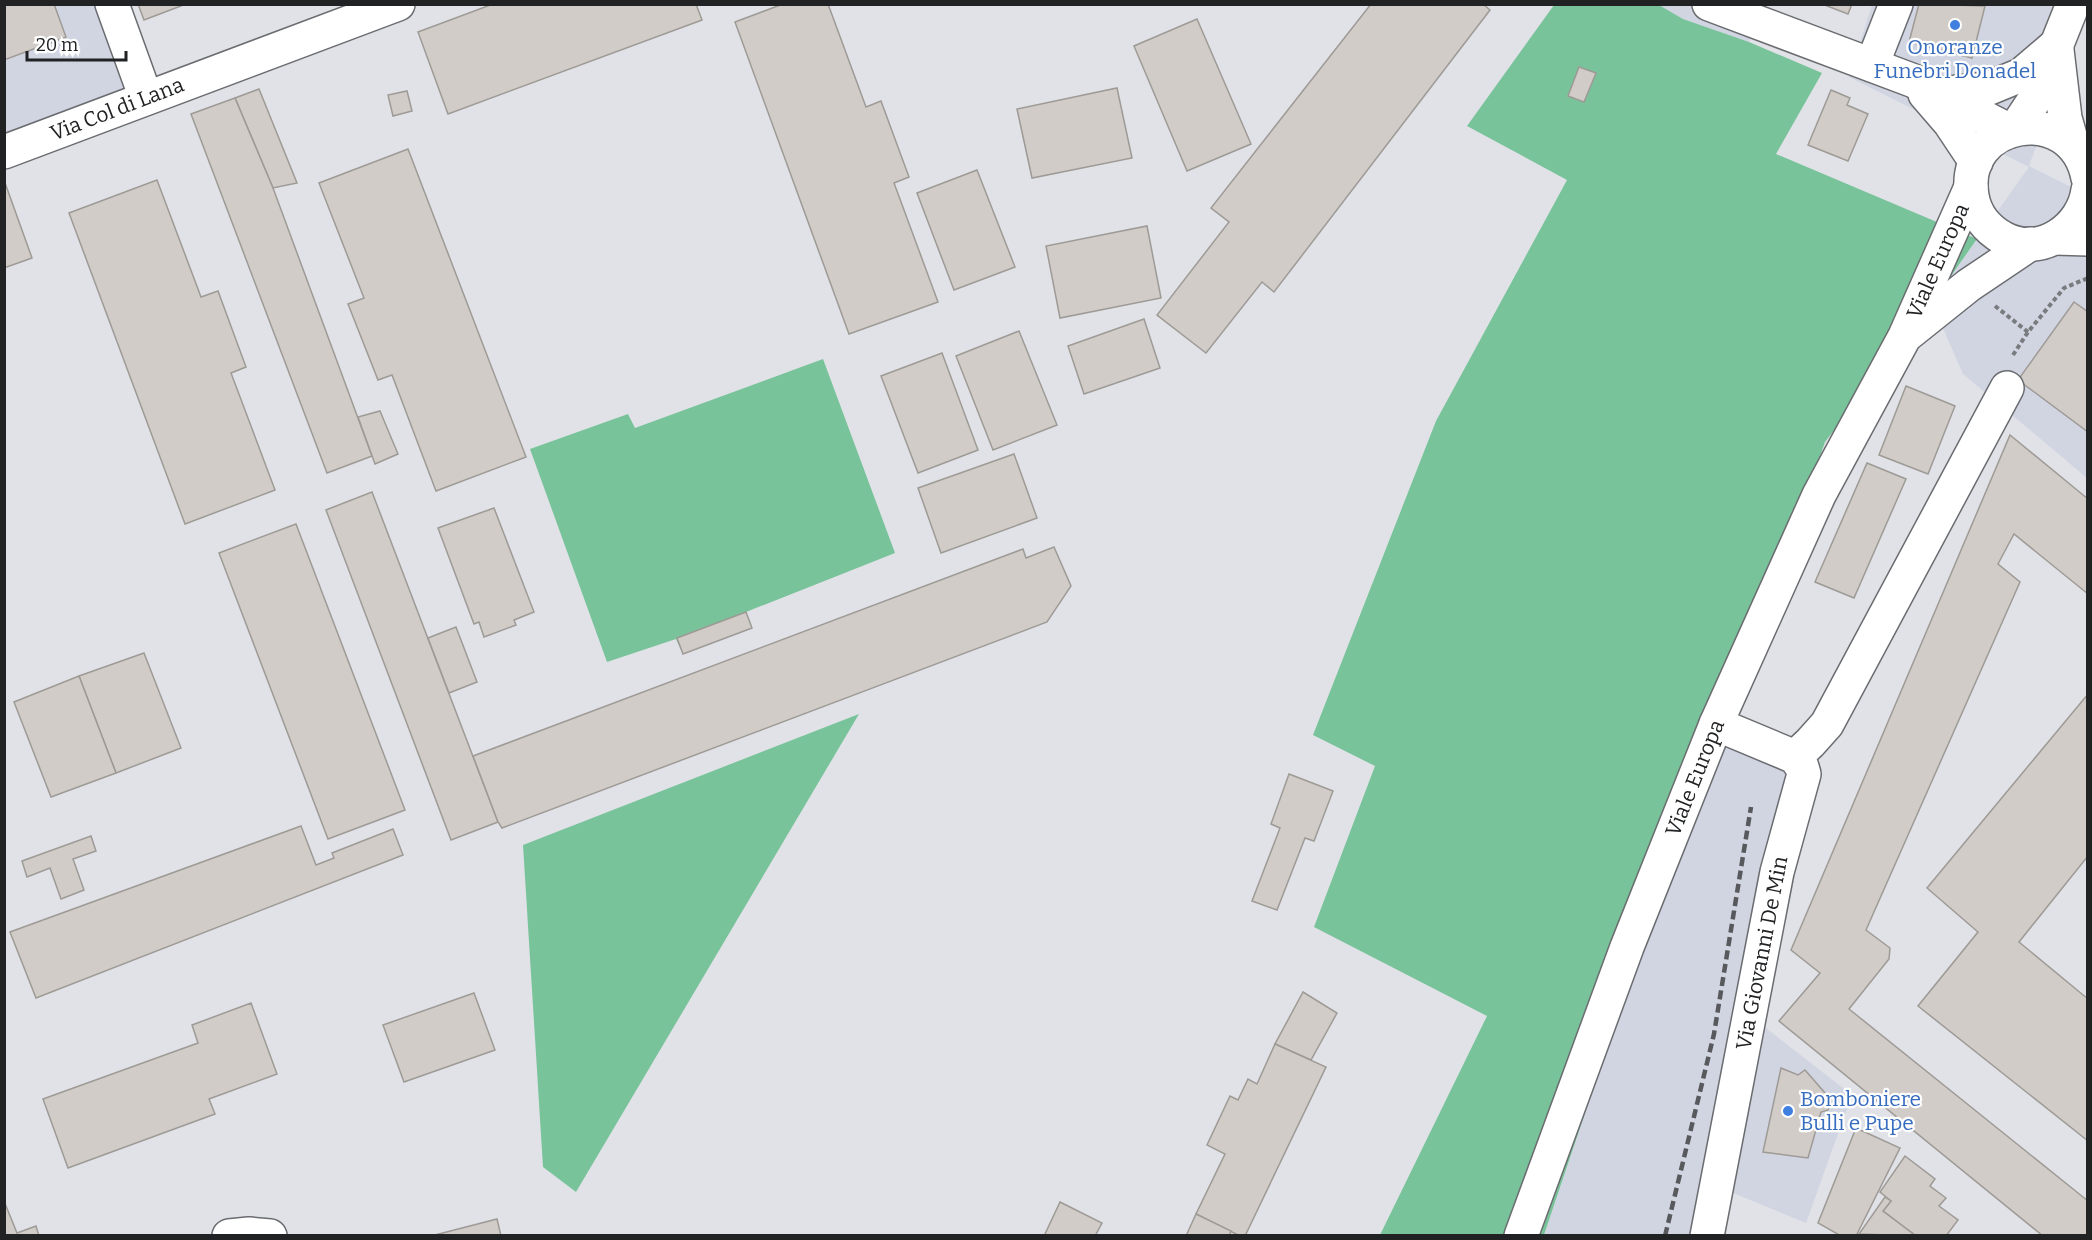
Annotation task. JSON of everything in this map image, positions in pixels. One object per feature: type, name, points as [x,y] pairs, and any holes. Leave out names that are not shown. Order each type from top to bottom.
[{"type":"main road","points":[[112,4],[146,98]]},
{"type":"main road","name":"Via Col di Lana","points":[[4,152],[398,4]]},
{"type":"main road","points":[[1709,4],[1872,65],[1927,88],[2013,130],[2025,127],[2046,129],[2056,133],[2082,162]]},
{"type":"main road","points":[[1872,65],[1896,4]]},
{"type":"main road","points":[[2013,130],[2035,99],[2073,4]]},
{"type":"main road","points":[[1927,88],[1987,89],[2021,75],[2056,45]]},
{"type":"main road","points":[[2056,45],[2065,118],[2082,162]]},
{"type":"main road","points":[[1927,88],[1950,123],[1973,174]]},
{"type":"main road","name":"Viale Europa","points":[[1521,1236],[1628,947],[1716,724],[1819,495],[1905,336],[1983,150],[1992,141],[2013,130]]},
{"type":"main road","name":"Viale Europa","points":[[1973,174],[1976,209],[1989,228],[2008,240],[2042,241]]},
{"type":"main road","name":"Viale Europa","points":[[1905,336],[1969,285],[2042,241],[2065,232],[2080,214],[2088,190]]},
{"type":"main road","points":[[2042,241],[2088,239]]},
{"type":"main road","points":[[1716,724],[1795,757],[1810,743],[1827,723],[2007,388]]},
{"type":"main road","name":"Via Giovanni De Min","points":[[1707,1236],[1777,872],[1802,785],[1804,774],[1795,757]]},
{"type":"main road","points":[[229,1236],[249,1234],[270,1236]]},
{"type":"path","points":[[2028,332],[2064,288],[2088,279]]},
{"type":"shaded area","points":[[5,5],[126,5],[162,102],[5,159]]},
{"type":"shaded area","points":[[1659,5],[1760,5],[1749,42],[1683,19]]},
{"type":"shaded area","points":[[1872,5],[2087,5],[2029,166],[2087,195],[2087,478],[1963,374],[1932,303],[2029,167],[1849,77]]},
{"type":"shaded area","points":[[1723,737],[1817,776],[1762,1025],[1852,1095],[1806,1223],[1726,1190],[1717,1235],[1544,1236],[1608,1045]]},
{"type":"green space","points":[[1554,5],[1659,5],[1683,19],[1749,42],[1822,73],[1776,154],[1977,239],[1932,303],[1825,442],[1723,737],[1608,1045],[1544,1235],[1380,1235],[1487,1016],[1314,927],[1375,766],[1313,735],[1436,421],[1567,180],[1467,126]]},
{"type":"green space","points":[[823,359],[895,553],[746,612],[752,628],[683,654],[676,639],[607,662],[530,449],[628,414],[635,428]]},
{"type":"green space","points":[[859,714],[576,1192],[543,1167],[523,845]]},
{"type":"building","points":[[4,4],[54,4],[66,37],[4,60]]},
{"type":"building","points":[[138,4],[186,4],[144,20]]},
{"type":"building","points":[[493,4],[696,4],[702,20],[448,114],[418,32]]},
{"type":"building","points":[[783,4],[828,4],[866,107],[881,101],[909,177],[894,183],[938,302],[849,334],[735,22]]},
{"type":"building","points":[[1371,4],[1483,4],[1490,10],[1274,292],[1262,282],[1206,353],[1157,315],[1229,222],[1211,208]]},
{"type":"building","points":[[1822,4],[1852,4],[1848,14]]},
{"type":"building","points":[[1919,4],[1985,6],[1972,58],[1909,42]]},
{"type":"building","points":[[1197,19],[1251,144],[1187,171],[1134,46]]},
{"type":"building","points":[[1579,67],[1596,73],[1584,102],[1568,96]]},
{"type":"building","points":[[1117,88],[1132,158],[1032,178],[1017,109]]},
{"type":"building","points":[[259,89],[297,183],[273,188],[235,98]]},
{"type":"building","points":[[1831,90],[1850,98],[1847,105],[1868,114],[1848,161],[1808,145]]},
{"type":"building","points":[[407,91],[412,111],[393,116],[388,95]]},
{"type":"building","points":[[235,98],[273,188],[372,456],[327,473],[191,114]]},
{"type":"building","points":[[408,149],[526,457],[436,491],[392,375],[378,380],[348,304],[364,298],[319,183]]},
{"type":"building","points":[[977,170],[1015,267],[954,290],[917,193]]},
{"type":"building","points":[[4,180],[32,258],[4,268]]},
{"type":"building","points":[[157,180],[201,297],[218,291],[246,367],[231,373],[275,490],[185,524],[69,213]]},
{"type":"building","points":[[1147,226],[1161,298],[1060,318],[1046,246]]},
{"type":"building","points":[[2074,302],[2088,312],[2088,432],[2018,380]]},
{"type":"building","points":[[1144,319],[1160,368],[1084,394],[1068,346]]},
{"type":"building","points":[[1019,331],[1057,425],[993,450],[956,356]]},
{"type":"building","points":[[942,353],[978,450],[918,473],[881,376]]},
{"type":"building","points":[[1906,386],[1955,406],[1928,474],[1879,455]]},
{"type":"building","points":[[380,411],[398,454],[375,464],[358,417]]},
{"type":"building","points":[[2010,435],[2088,499],[2088,594],[2014,534],[1998,564],[2020,582],[1866,930],[1890,948],[1889,959],[1849,1009],[2088,1201],[2088,1236],[2043,1236],[1779,1021],[1820,973],[1791,950]]},
{"type":"building","points":[[1014,454],[1037,518],[941,553],[918,488]]},
{"type":"building","points":[[1867,463],[1906,479],[1854,598],[1815,582]]},
{"type":"building","points":[[372,492],[498,822],[451,840],[326,510]]},
{"type":"building","points":[[494,508],[534,612],[514,620],[516,625],[484,637],[479,622],[474,624],[438,528]]},
{"type":"building","points":[[296,524],[405,810],[328,839],[219,553]]},
{"type":"building","points":[[1054,547],[1071,586],[1047,622],[502,828],[498,822],[473,756],[1023,549],[1026,558]]},
{"type":"building","points":[[746,612],[752,628],[683,654],[677,638]]},
{"type":"building","points":[[456,627],[477,682],[449,693],[428,638]]},
{"type":"building","points":[[144,653],[181,748],[116,773],[79,676]]},
{"type":"building","points":[[79,676],[116,773],[51,797],[14,702]]},
{"type":"building","points":[[2088,694],[2088,856],[2019,942],[2088,999],[2088,1141],[1918,1006],[1978,932],[1927,888]]},
{"type":"building","points":[[1289,774],[1333,791],[1314,841],[1305,838],[1277,910],[1252,901],[1280,828],[1271,824]]},
{"type":"building","points":[[301,826],[316,865],[334,858],[332,853],[393,829],[403,855],[36,998],[10,932]]},
{"type":"building","points":[[91,836],[96,851],[73,859],[84,890],[61,899],[50,868],[27,877],[22,861]]},
{"type":"building","points":[[1303,992],[1337,1013],[1311,1060],[1275,1044]]},
{"type":"building","points":[[474,993],[495,1050],[404,1082],[383,1025]]},
{"type":"building","points":[[251,1003],[277,1074],[209,1099],[215,1114],[68,1168],[43,1099],[198,1043],[192,1025]]},
{"type":"building","points":[[1275,1044],[1326,1067],[1245,1236],[1240,1236],[1196,1214],[1225,1154],[1207,1145],[1230,1096],[1238,1100],[1248,1079],[1257,1084]]},
{"type":"building","points":[[1781,1068],[1798,1075],[1805,1070],[1832,1101],[1828,1110],[1821,1112],[1808,1158],[1763,1152]]},
{"type":"building","points":[[1856,1128],[1900,1148],[1856,1236],[1841,1236],[1818,1223]]},
{"type":"building","points":[[1905,1156],[1935,1179],[1930,1186],[1946,1198],[1939,1206],[1958,1220],[1946,1236],[1916,1236],[1883,1211],[1891,1201],[1880,1192]]},
{"type":"building","points":[[1885,1197],[1891,1201],[1883,1211],[1916,1236],[1859,1234]]},
{"type":"building","points":[[4,1201],[17,1233],[36,1226],[39,1236],[4,1236]]},
{"type":"building","points":[[1060,1202],[1102,1223],[1095,1236],[1048,1236],[1045,1234]]},
{"type":"building","points":[[1196,1214],[1231,1231],[1229,1236],[1186,1236]]},
{"type":"building","points":[[497,1219],[501,1236],[431,1236]]},
{"type":"railway","points":[[1665,1236],[1714,1034],[1751,807]]},
{"type":"place","name":"Onoranze Funebri Donadel","points":[[1955,25]]},
{"type":"place","name":"Bomboniere Bulli e Pupe","points":[[1788,1111]]}]
